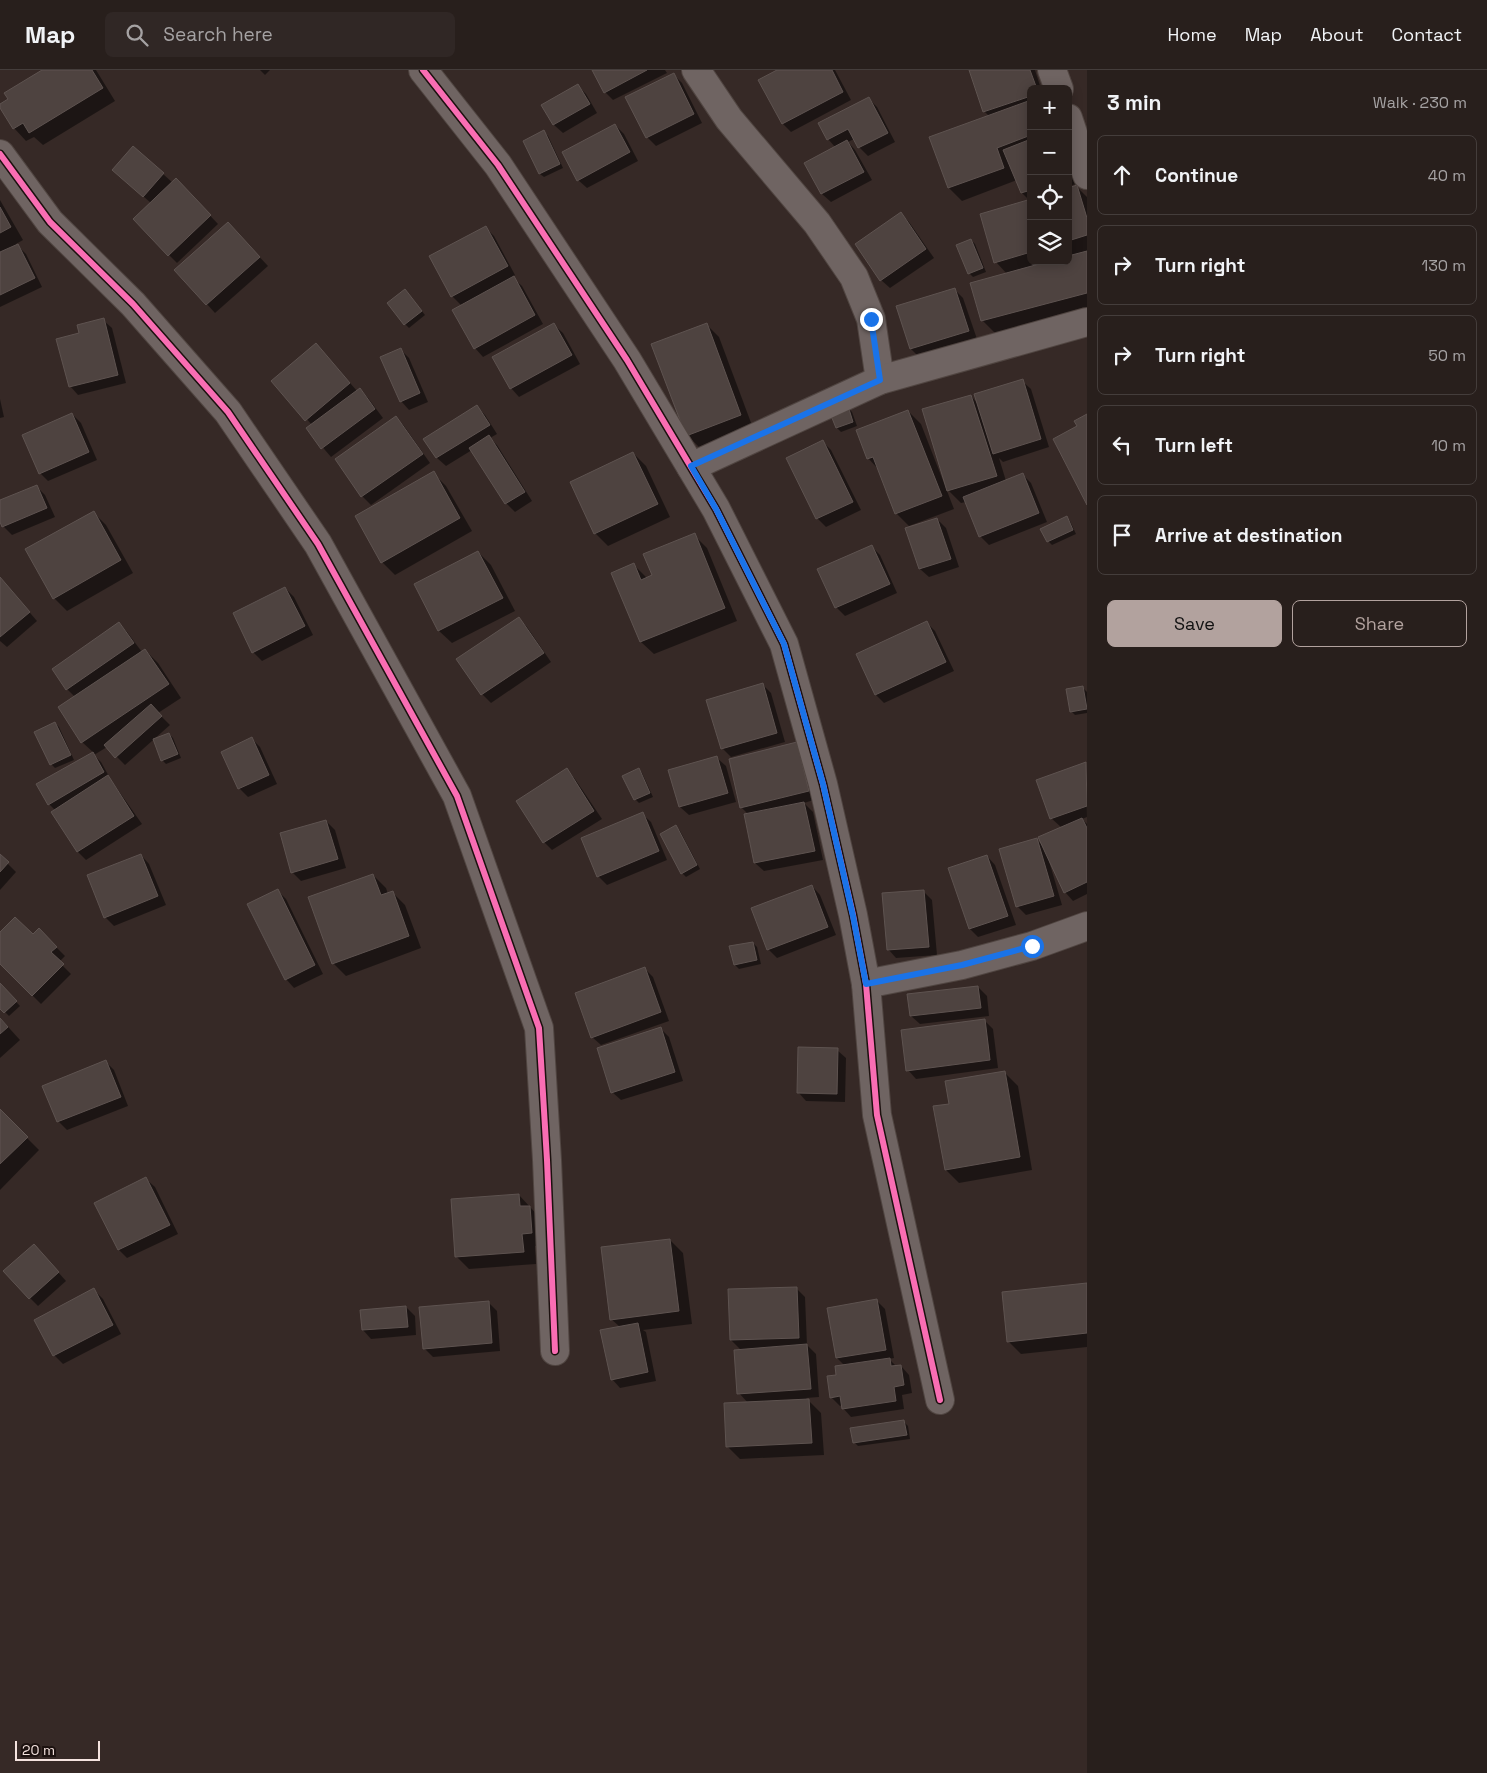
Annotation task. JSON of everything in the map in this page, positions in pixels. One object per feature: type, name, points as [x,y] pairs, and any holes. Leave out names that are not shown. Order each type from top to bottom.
[{"type":"street","points":[[423,70],[498,165],[627,360],[716,509],[784,644],[823,784],[853,916],[866,984],[877,1115],[940,1400]]},
{"type":"street","points":[[696,70],[729,119],[817,223],[854,277],[871,319],[880,380]]},
{"type":"street","points":[[1052,70],[1058,85]]},
{"type":"street","points":[[1072,130],[1087,174]]},
{"type":"street","points":[[0,154],[50,222],[133,304],[228,412],[318,544],[457,796],[539,1028],[555,1351]]},
{"type":"street","points":[[691,466],[880,380],[1087,322]]},
{"type":"street","points":[[866,984],[962,965],[1032,946],[1087,926]]},
{"type":"building","points":[[42,70],[92,70],[103,88],[29,133],[23,123],[13,129],[0,108],[0,104],[8,99],[4,93]]},
{"type":"building","points":[[592,70],[647,70],[604,93]]},
{"type":"building","points":[[777,70],[832,70],[843,92],[782,124],[758,80]]},
{"type":"building","points":[[969,70],[1030,70],[1036,85],[1027,85],[1027,97],[983,112]]},
{"type":"building","points":[[674,73],[694,114],[646,138],[625,97]]},
{"type":"building","points":[[578,84],[590,104],[553,125],[541,105]]},
{"type":"building","points":[[869,97],[888,133],[858,148],[848,129],[827,140],[818,123]]},
{"type":"building","points":[[1027,101],[1027,137],[997,148],[1004,168],[948,188],[929,137]]},
{"type":"building","points":[[615,124],[630,152],[577,181],[562,152]]},
{"type":"building","points":[[544,130],[560,164],[539,174],[523,141]]},
{"type":"building","points":[[847,140],[864,172],[821,194],[804,163]]},
{"type":"building","points":[[1027,141],[1027,191],[1021,193],[1003,150]]},
{"type":"building","points":[[133,146],[164,173],[143,197],[112,170]]},
{"type":"building","points":[[176,178],[211,215],[168,256],[133,219]]},
{"type":"building","points":[[1077,185],[1087,218],[1087,235],[1072,240],[1072,220],[1072,187]]},
{"type":"building","points":[[1027,200],[1027,253],[994,263],[980,214]]},
{"type":"building","points":[[0,207],[11,227],[0,233]]},
{"type":"building","points":[[901,212],[926,249],[880,281],[855,244]]},
{"type":"building","points":[[228,222],[260,257],[206,305],[174,270]]},
{"type":"building","points":[[486,226],[508,266],[451,297],[429,256]]},
{"type":"building","points":[[971,239],[983,268],[968,274],[956,245]]},
{"type":"building","points":[[18,244],[35,278],[0,295],[0,252]]},
{"type":"building","points":[[1087,251],[1087,293],[981,321],[970,283],[1035,265],[1072,265],[1072,255]]},
{"type":"building","points":[[514,276],[535,315],[474,349],[452,310]]},
{"type":"building","points":[[955,288],[969,331],[910,349],[896,306]]},
{"type":"building","points":[[405,289],[422,311],[404,325],[387,303]]},
{"type":"building","points":[[104,318],[118,375],[69,387],[56,339],[79,333],[77,325]]},
{"type":"building","points":[[554,323],[572,355],[510,389],[492,357]]},
{"type":"building","points":[[707,323],[741,415],[686,436],[651,344]]},
{"type":"building","points":[[316,343],[350,383],[305,421],[271,381]]},
{"type":"building","points":[[401,348],[420,393],[400,402],[380,357]]},
{"type":"building","points":[[1023,379],[1041,439],[993,454],[974,394]]},
{"type":"building","points":[[360,388],[375,409],[321,449],[306,428]]},
{"type":"building","points":[[971,395],[997,476],[947,491],[922,409]]},
{"type":"building","points":[[477,405],[490,425],[436,458],[423,439]]},
{"type":"building","points":[[848,406],[853,422],[836,428],[830,413]]},
{"type":"building","points":[[908,410],[942,496],[895,514],[873,457],[867,459],[856,430]]},
{"type":"building","points":[[72,413],[89,452],[39,474],[22,435]]},
{"type":"building","points":[[1087,414],[1087,505],[1053,439],[1077,426],[1074,421]]},
{"type":"building","points":[[396,416],[423,454],[361,497],[335,459]]},
{"type":"building","points":[[489,435],[525,492],[505,504],[469,448]]},
{"type":"building","points":[[823,440],[853,502],[816,519],[786,458]]},
{"type":"building","points":[[633,452],[658,504],[594,534],[570,482]]},
{"type":"building","points":[[434,471],[460,518],[381,563],[355,516]]},
{"type":"building","points":[[1023,473],[1039,513],[979,537],[963,497]]},
{"type":"building","points":[[37,485],[47,508],[2,527],[0,522],[0,500]]},
{"type":"building","points":[[94,511],[121,560],[53,599],[25,549]]},
{"type":"building","points":[[1067,516],[1073,530],[1047,542],[1040,529]]},
{"type":"building","points":[[937,518],[951,559],[919,569],[905,528]]},
{"type":"building","points":[[695,533],[725,608],[640,642],[611,573],[634,563],[641,580],[652,575],[643,554]]},
{"type":"building","points":[[872,545],[890,584],[835,608],[817,569]]},
{"type":"building","points":[[478,551],[503,598],[438,631],[414,584]]},
{"type":"building","points":[[0,577],[30,612],[0,637]]},
{"type":"building","points":[[285,587],[305,626],[252,653],[233,613]]},
{"type":"building","points":[[519,617],[544,653],[481,695],[456,659]]},
{"type":"building","points":[[927,621],[946,662],[875,695],[856,654]]},
{"type":"building","points":[[119,622],[134,643],[66,690],[52,669]]},
{"type":"building","points":[[145,649],[169,684],[81,743],[58,707]]},
{"type":"building","points":[[763,683],[777,733],[721,749],[706,700]]},
{"type":"building","points":[[1083,686],[1087,709],[1070,712],[1066,689]]},
{"type":"building","points":[[151,704],[162,716],[115,758],[104,745]]},
{"type":"building","points":[[55,722],[71,755],[50,765],[34,732]]},
{"type":"building","points":[[169,733],[178,754],[161,761],[153,739]]},
{"type":"building","points":[[252,737],[269,775],[238,789],[221,752]]},
{"type":"building","points":[[797,742],[809,791],[740,808],[729,759]]},
{"type":"building","points":[[93,752],[104,772],[48,805],[36,784]]},
{"type":"building","points":[[717,756],[728,793],[679,807],[668,770]]},
{"type":"building","points":[[1086,762],[1087,806],[1050,819],[1036,780]]},
{"type":"building","points":[[567,768],[594,811],[543,843],[516,801]]},
{"type":"building","points":[[639,768],[650,793],[634,800],[622,776]]},
{"type":"building","points":[[108,775],[134,816],[77,852],[51,812]]},
{"type":"building","points":[[804,802],[815,851],[754,863],[744,814]]},
{"type":"building","points":[[643,812],[659,851],[597,877],[581,838]]},
{"type":"building","points":[[1082,818],[1087,828],[1087,882],[1064,893],[1038,837]]},
{"type":"building","points":[[326,820],[338,859],[291,873],[280,833]]},
{"type":"building","points":[[676,825],[697,865],[681,874],[660,834]]},
{"type":"building","points":[[1037,838],[1054,896],[1016,907],[999,849]]},
{"type":"building","points":[[0,854],[9,862],[0,872]]},
{"type":"building","points":[[141,854],[158,896],[104,918],[87,875]]},
{"type":"building","points":[[987,855],[1008,916],[969,929],[948,868]]},
{"type":"building","points":[[373,874],[381,895],[393,891],[409,936],[332,964],[308,897]]},
{"type":"building","points":[[812,885],[828,927],[767,950],[751,908]]},
{"type":"building","points":[[278,889],[315,965],[285,980],[247,904]]},
{"type":"building","points":[[924,890],[929,947],[887,950],[882,893]]},
{"type":"building","points":[[15,917],[33,934],[39,928],[57,947],[51,952],[64,964],[32,996],[0,964],[0,932]]},
{"type":"building","points":[[753,942],[757,960],[734,965],[729,946]]},
{"type":"building","points":[[645,967],[661,1012],[591,1038],[575,993]]},
{"type":"building","points":[[0,983],[17,1001],[4,1013],[0,1009]]},
{"type":"building","points":[[978,986],[981,1008],[910,1016],[907,994]]},
{"type":"building","points":[[0,1018],[8,1027],[0,1034]]},
{"type":"building","points":[[985,1019],[990,1060],[906,1071],[901,1030]]},
{"type":"building","points":[[661,1027],[675,1072],[611,1093],[597,1048]]},
{"type":"building","points":[[798,1047],[838,1048],[837,1094],[797,1093]]},
{"type":"building","points":[[106,1060],[121,1097],[57,1122],[42,1086]]},
{"type":"building","points":[[1005,1071],[1020,1157],[945,1170],[933,1106],[949,1104],[945,1081]]},
{"type":"building","points":[[0,1109],[28,1137],[0,1164]]},
{"type":"building","points":[[146,1177],[170,1225],[118,1250],[94,1203]]},
{"type":"building","points":[[519,1194],[520,1206],[530,1206],[532,1233],[522,1234],[524,1252],[455,1257],[451,1199]]},
{"type":"building","points":[[670,1239],[679,1311],[610,1320],[601,1247]]},
{"type":"building","points":[[34,1244],[59,1272],[29,1299],[3,1271]]},
{"type":"building","points":[[1087,1283],[1087,1333],[1007,1342],[1002,1292]]},
{"type":"building","points":[[797,1287],[799,1338],[730,1340],[728,1289]]},
{"type":"building","points":[[94,1288],[113,1325],[53,1356],[34,1320]]},
{"type":"building","points":[[877,1299],[886,1350],[836,1358],[827,1308]]},
{"type":"building","points":[[489,1301],[492,1343],[423,1349],[419,1307]]},
{"type":"building","points":[[406,1306],[408,1327],[362,1330],[360,1310]]},
{"type":"building","points":[[638,1323],[648,1372],[611,1380],[600,1330]]},
{"type":"building","points":[[807,1344],[811,1389],[737,1394],[734,1350]]},
{"type":"building","points":[[890,1358],[891,1366],[901,1365],[904,1385],[894,1387],[896,1401],[842,1409],[840,1396],[830,1398],[827,1376],[836,1375],[835,1366]]},
{"type":"building","points":[[809,1399],[812,1443],[726,1447],[724,1403]]},
{"type":"building","points":[[904,1420],[907,1435],[853,1443],[850,1428]]},
{"type":"cycle path","points":[[423,70],[498,165],[627,360],[716,509],[784,644],[823,784],[853,915],[866,984],[877,1115],[940,1400]]},
{"type":"cycle path","points":[[0,154],[50,222],[133,304],[228,412],[318,544],[457,796],[539,1028],[555,1351]]},
{"type":"route","points":[[871,319],[880,380],[691,466],[716,509],[784,644],[823,784],[853,916],[866,984],[962,965],[1032,946]]}]
